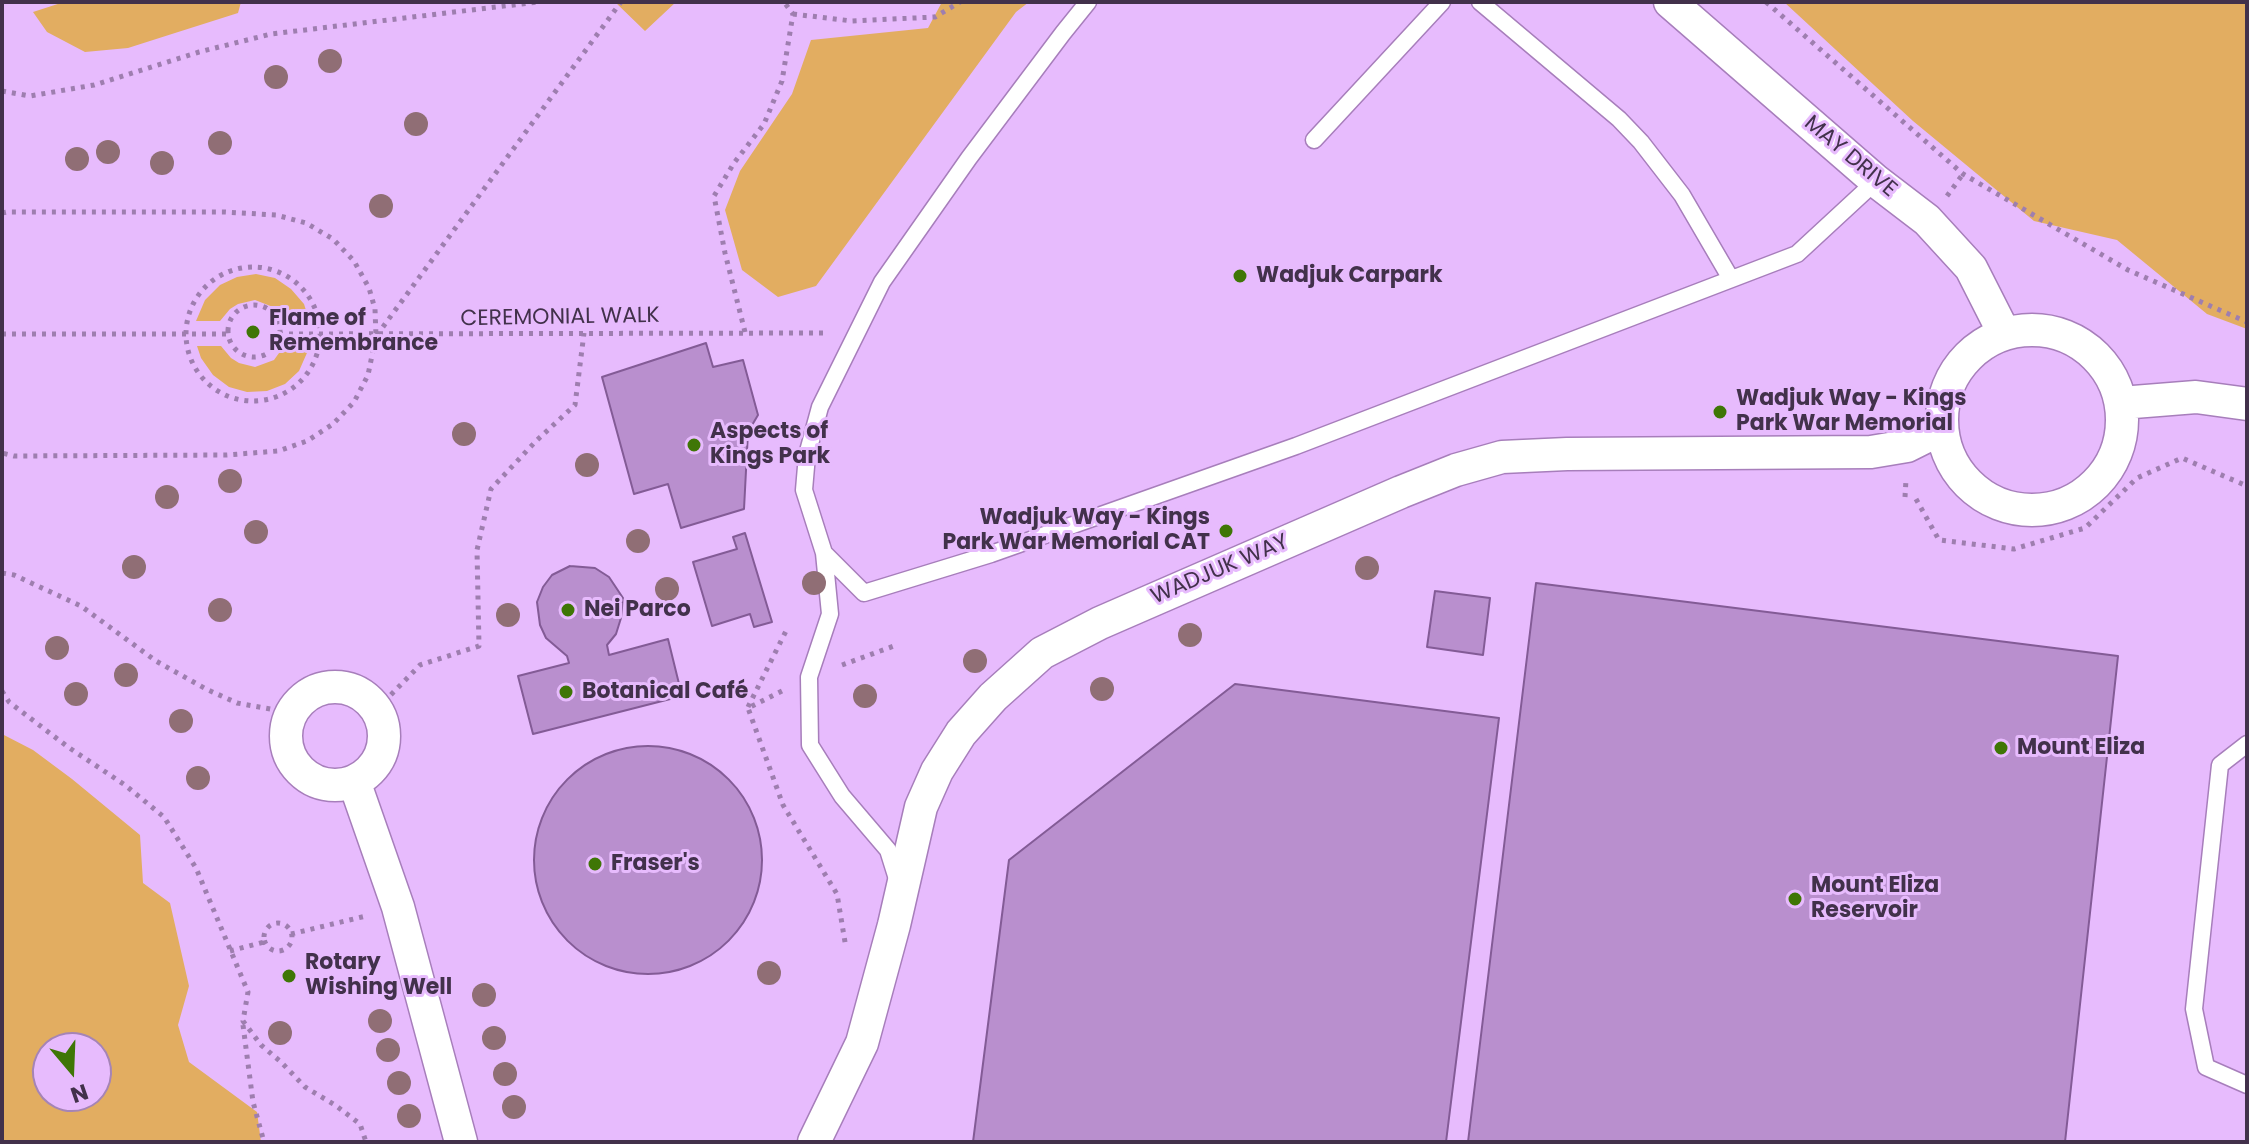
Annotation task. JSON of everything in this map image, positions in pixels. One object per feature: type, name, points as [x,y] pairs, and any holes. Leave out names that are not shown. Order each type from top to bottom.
[{"type":"street","name":"MAY DRIVE","points":[[1670,2],[1876,181],[1927,220],[1971,268],[2004,333]]},
{"type":"street","points":[[2034,330],[2064,335],[2091,351],[2111,374],[2121,403],[2121,436],[2110,467],[2089,491],[2060,506],[2028,511],[1996,504],[1969,486],[1949,460],[1941,429],[1943,399],[1955,370],[1976,348],[2004,333],[2034,330]]},
{"type":"street","points":[[2121,403],[2196,397],[2247,404]]},
{"type":"street","name":"WADJUK WAY","points":[[814,1142],[862,1043],[902,893],[921,807],[937,771],[961,733],[993,697],[1042,653],[1113,617],[1401,492],[1456,470],[1502,457],[1871,452],[1907,446],[1941,429]]},
{"type":"street","points":[[333,686],[350,688],[365,696],[377,709],[384,725],[385,742],[379,759],[369,772],[354,781],[337,785],[320,783],[305,775],[293,762],[286,746],[286,729],[292,713],[302,699],[316,690],[333,686]]},
{"type":"street","points":[[354,781],[398,907],[461,1142]]},
{"type":"lane","points":[[902,893],[888,850],[842,796],[810,745],[809,677],[830,614],[824,553],[804,490],[807,455],[820,407],[882,282],[1055,42],[1088,2]]},
{"type":"lane","points":[[1314,140],[1442,2]]},
{"type":"lane","points":[[1480,2],[1608,110],[1641,142],[1682,195],[1731,279]]},
{"type":"lane","points":[[824,553],[864,593],[991,554],[1296,446],[1797,254],[1876,181]]},
{"type":"lane","points":[[2247,744],[2220,765],[2194,1009],[2206,1067],[2247,1085]]},
{"type":"path","points":[[2,91],[30,96],[94,85],[199,52],[271,34],[538,2]]},
{"type":"path","points":[[376,336],[621,2]]},
{"type":"path","points":[[745,332],[714,196],[764,124],[782,81],[793,14],[784,2]]},
{"type":"path","points":[[793,14],[852,21],[935,17],[960,2]]},
{"type":"path","points":[[1766,2],[1963,174],[2128,270],[2247,322]]},
{"type":"path","points":[[2,213],[224,212],[276,215],[306,223],[333,239],[354,261],[369,288],[375,309],[376,336],[368,375],[354,402],[333,424],[307,441],[278,451],[226,455],[14,456],[2,453]]},
{"type":"path","points":[[253,268],[274,271],[292,280],[307,295],[317,313],[320,333],[317,355],[308,374],[292,389],[274,398],[253,401],[232,398],[213,389],[198,373],[189,355],[186,333],[190,313],[199,294],[214,280],[233,271],[253,268]]},
{"type":"path","points":[[254,305],[270,311],[279,326],[272,349],[257,356],[241,354],[230,342],[228,334],[232,318],[238,311],[254,305]]},
{"type":"path","points":[[377,709],[420,665],[479,646],[477,550],[491,489],[575,405],[584,333]]},
{"type":"path","name":"CEREMONIAL WALK","points":[[279,334],[856,333]]},
{"type":"path","points":[[2,334],[228,334]]},
{"type":"path","points":[[1916,499],[1939,540],[2014,549],[2085,528],[2137,478],[2182,458],[2247,486]]},
{"type":"path","points":[[2,573],[14,575],[81,606],[156,661],[206,689],[237,703],[292,713]]},
{"type":"path","points":[[748,708],[787,629]]},
{"type":"path","points":[[2,691],[9,702],[125,785],[164,817],[196,868],[248,992],[243,1021],[253,1102],[264,1142]]},
{"type":"path","points":[[291,934],[340,922]]},
{"type":"path","points":[[274,924],[283,925],[291,934],[290,943],[281,951],[273,950],[265,941],[267,929],[274,924]]},
{"type":"path","points":[[230,951],[265,941]]},
{"type":"path","points":[[243,1021],[261,1045],[305,1087],[360,1124],[366,1142]]},
{"type":"shaded area","points":[[64,2],[241,2],[238,13],[128,48],[85,52],[47,32],[33,12]]},
{"type":"shaded area","points":[[615,2],[676,2],[645,31]]},
{"type":"shaded area","points":[[942,2],[1029,2],[1016,12],[816,286],[778,297],[742,270],[725,210],[740,171],[792,94],[811,40],[928,28]]},
{"type":"shaded area","points":[[1784,2],[2247,2],[2247,329],[2207,314],[2117,240],[2034,221],[1913,121]]},
{"type":"shaded area","points":[[256,274],[275,278],[291,289],[304,304],[309,320],[283,321],[273,307],[255,300],[238,304],[220,321],[196,321],[205,300],[220,285],[237,277]]},
{"type":"shaded area","points":[[197,346],[221,346],[239,363],[255,367],[274,360],[284,346],[310,346],[299,371],[285,384],[267,391],[247,392],[229,387],[213,375]]},
{"type":"shaded area","points":[[2,734],[33,750],[140,835],[143,883],[170,903],[189,986],[178,1025],[189,1062],[257,1112],[261,1142],[2,1142]]},
{"type":"building","points":[[706,343],[713,367],[743,360],[758,415],[748,432],[744,509],[681,528],[668,484],[634,494],[602,377]]},
{"type":"building","points":[[745,533],[772,622],[754,627],[750,614],[712,626],[693,562],[737,549],[733,537]]},
{"type":"building","points":[[570,566],[595,568],[609,577],[623,598],[616,634],[607,645],[609,655],[668,639],[682,696],[533,734],[518,676],[569,663],[567,656],[546,638],[540,625],[537,602],[552,575]]},
{"type":"building","name":"Mount Eliza Reservoir","points":[[1536,583],[2118,656],[2065,1142],[1468,1142]]},
{"type":"building","points":[[1435,591],[1490,598],[1483,655],[1427,647]]},
{"type":"building","points":[[1235,684],[1499,718],[1446,1142],[973,1142],[1009,860]]},
{"type":"building","points":[[648,746],[670,748],[692,755],[711,765],[728,780],[743,797],[753,816],[760,838],[760,882],[753,904],[743,923],[728,940],[711,955],[692,965],[670,972],[648,974],[626,972],[604,965],[585,955],[568,940],[553,923],[543,904],[536,882],[534,860],[536,838],[543,816],[553,797],[568,780],[585,765],[604,755],[626,748]]},
{"type":"place","name":"Wadjuk Carpark","points":[[1240,276]]},
{"type":"place","name":"Flame of Remembrance","points":[[253,332]]},
{"type":"place","name":"Wadjuk Way - Kings Park War Memorial","points":[[1720,412]]},
{"type":"place","name":"Aspects of Kings Park","points":[[694,445]]},
{"type":"place","name":"Wadjuk Way - Kings Park War Memorial CAT","points":[[1226,531]]},
{"type":"place","name":"Nei Parco","points":[[568,610]]},
{"type":"place","name":"Botanical Café","points":[[566,692]]},
{"type":"place","name":"Mount Eliza","points":[[2001,748]]},
{"type":"place","name":"Fraser's","points":[[595,864]]},
{"type":"place","name":"Mount Eliza Reservoir","points":[[1795,899]]},
{"type":"place","name":"Rotary Wishing Well","points":[[289,976]]}]
